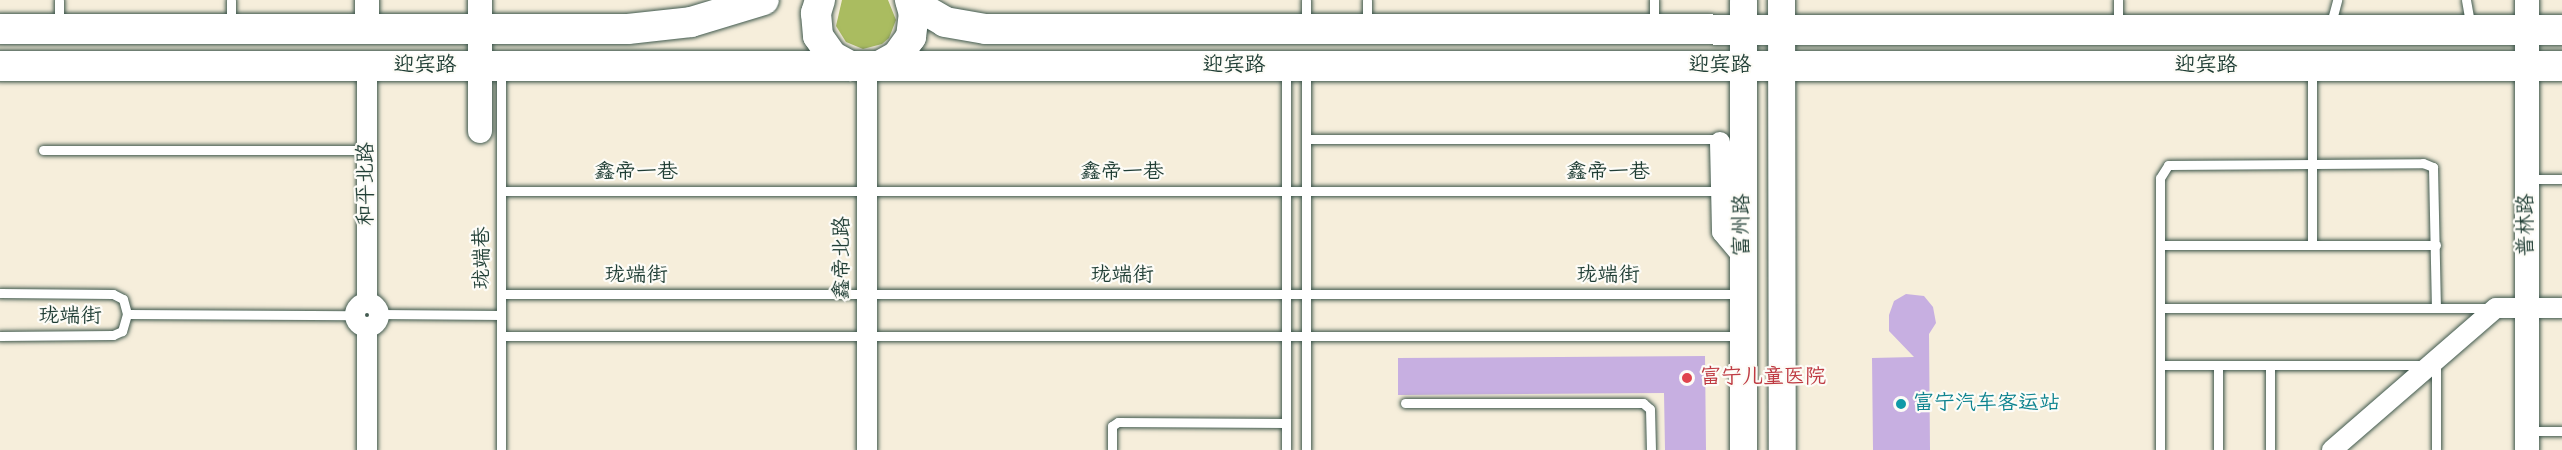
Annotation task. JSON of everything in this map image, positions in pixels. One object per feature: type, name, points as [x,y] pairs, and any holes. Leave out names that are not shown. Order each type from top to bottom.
[{"type":"main road","name":"迎宾路","points":[[0,29],[59,14],[367,14],[650,28],[691,22],[764,0]]},
{"type":"main road","points":[[820,0],[816,13],[818,36],[832,56],[865,66]]},
{"type":"main road","name":"迎宾路","points":[[865,66],[897,56],[910,37],[911,1]]},
{"type":"main road","name":"迎宾路","points":[[911,1],[945,22],[972,28],[1306,15],[1654,14],[2118,15],[2329,29],[2562,30]]},
{"type":"main road","name":"富州路","points":[[1743,15],[1743,66],[1731,141],[1743,191],[1743,450]]},
{"type":"main road","name":"富州路","points":[[1781,15],[1782,450]]},
{"type":"main road","name":"迎宾路","points":[[0,66],[2562,66]]},
{"type":"street","points":[[480,0],[480,131]]},
{"type":"street","name":"普林路","points":[[2527,0],[2527,441]]},
{"type":"street","name":"和平北路","points":[[367,66],[367,450]]},
{"type":"street","name":"鑫帝北路","points":[[865,66],[867,450]]},
{"type":"street","points":[[1731,141],[1722,232],[1749,264]]},
{"type":"street","points":[[2332,450],[2496,308],[2562,308]]},
{"type":"lane","points":[[2329,29],[2337,0]]},
{"type":"lane","points":[[2466,0],[2471,29]]},
{"type":"lane","name":"珑端巷","points":[[501,66],[501,450]]},
{"type":"lane","points":[[1296,66],[1306,139],[1306,450]]},
{"type":"lane","points":[[1286,450],[1286,191],[1296,66]]},
{"type":"lane","points":[[2312,66],[2312,245]]},
{"type":"lane","points":[[1306,139],[1731,141]]},
{"type":"lane","points":[[43,150],[367,150]]},
{"type":"lane","points":[[2160,450],[2160,178],[2168,165],[2423,163],[2433,167],[2436,308]]},
{"type":"lane","points":[[2527,179],[2562,179]]},
{"type":"lane","name":"鑫帝一巷","points":[[501,191],[1743,191]]},
{"type":"lane","points":[[2160,245],[2436,245]]},
{"type":"lane","name":"珑端街","points":[[0,293],[113,294],[123,299],[127,314],[122,331],[113,335],[0,336]]},
{"type":"lane","name":"珑端街","points":[[501,294],[1743,294]]},
{"type":"lane","points":[[2160,308],[2496,308]]},
{"type":"lane","name":"珑端街","points":[[127,314],[501,315]]},
{"type":"lane","points":[[501,336],[1743,336]]},
{"type":"lane","points":[[2160,365],[2433,363],[2436,450]]},
{"type":"lane","points":[[2218,365],[2218,450]]},
{"type":"lane","points":[[2270,365],[2270,450]]},
{"type":"lane","points":[[1405,403],[1643,403],[1650,409],[1651,450]]},
{"type":"lane","points":[[1112,450],[1112,426],[1118,422],[1286,423]]},
{"type":"lane","points":[[2527,441],[2562,432]]},
{"type":"green space","points":[[842,0],[888,0],[896,20],[889,38],[882,44],[863,49],[846,42],[836,26]]},
{"type":"building","name":"富宁汽车客运站","points":[[1906,294],[1924,296],[1933,307],[1936,323],[1929,334],[1930,450],[1873,450],[1872,358],[1914,357],[1889,331],[1889,315],[1894,301]]},
{"type":"building","points":[[1705,356],[1706,450],[1665,450],[1664,393],[1398,395],[1398,358]]},
{"type":"place","name":"富宁儿童医院","points":[[1687,378]]},
{"type":"place","name":"富宁汽车客运站","points":[[1901,404]]}]
